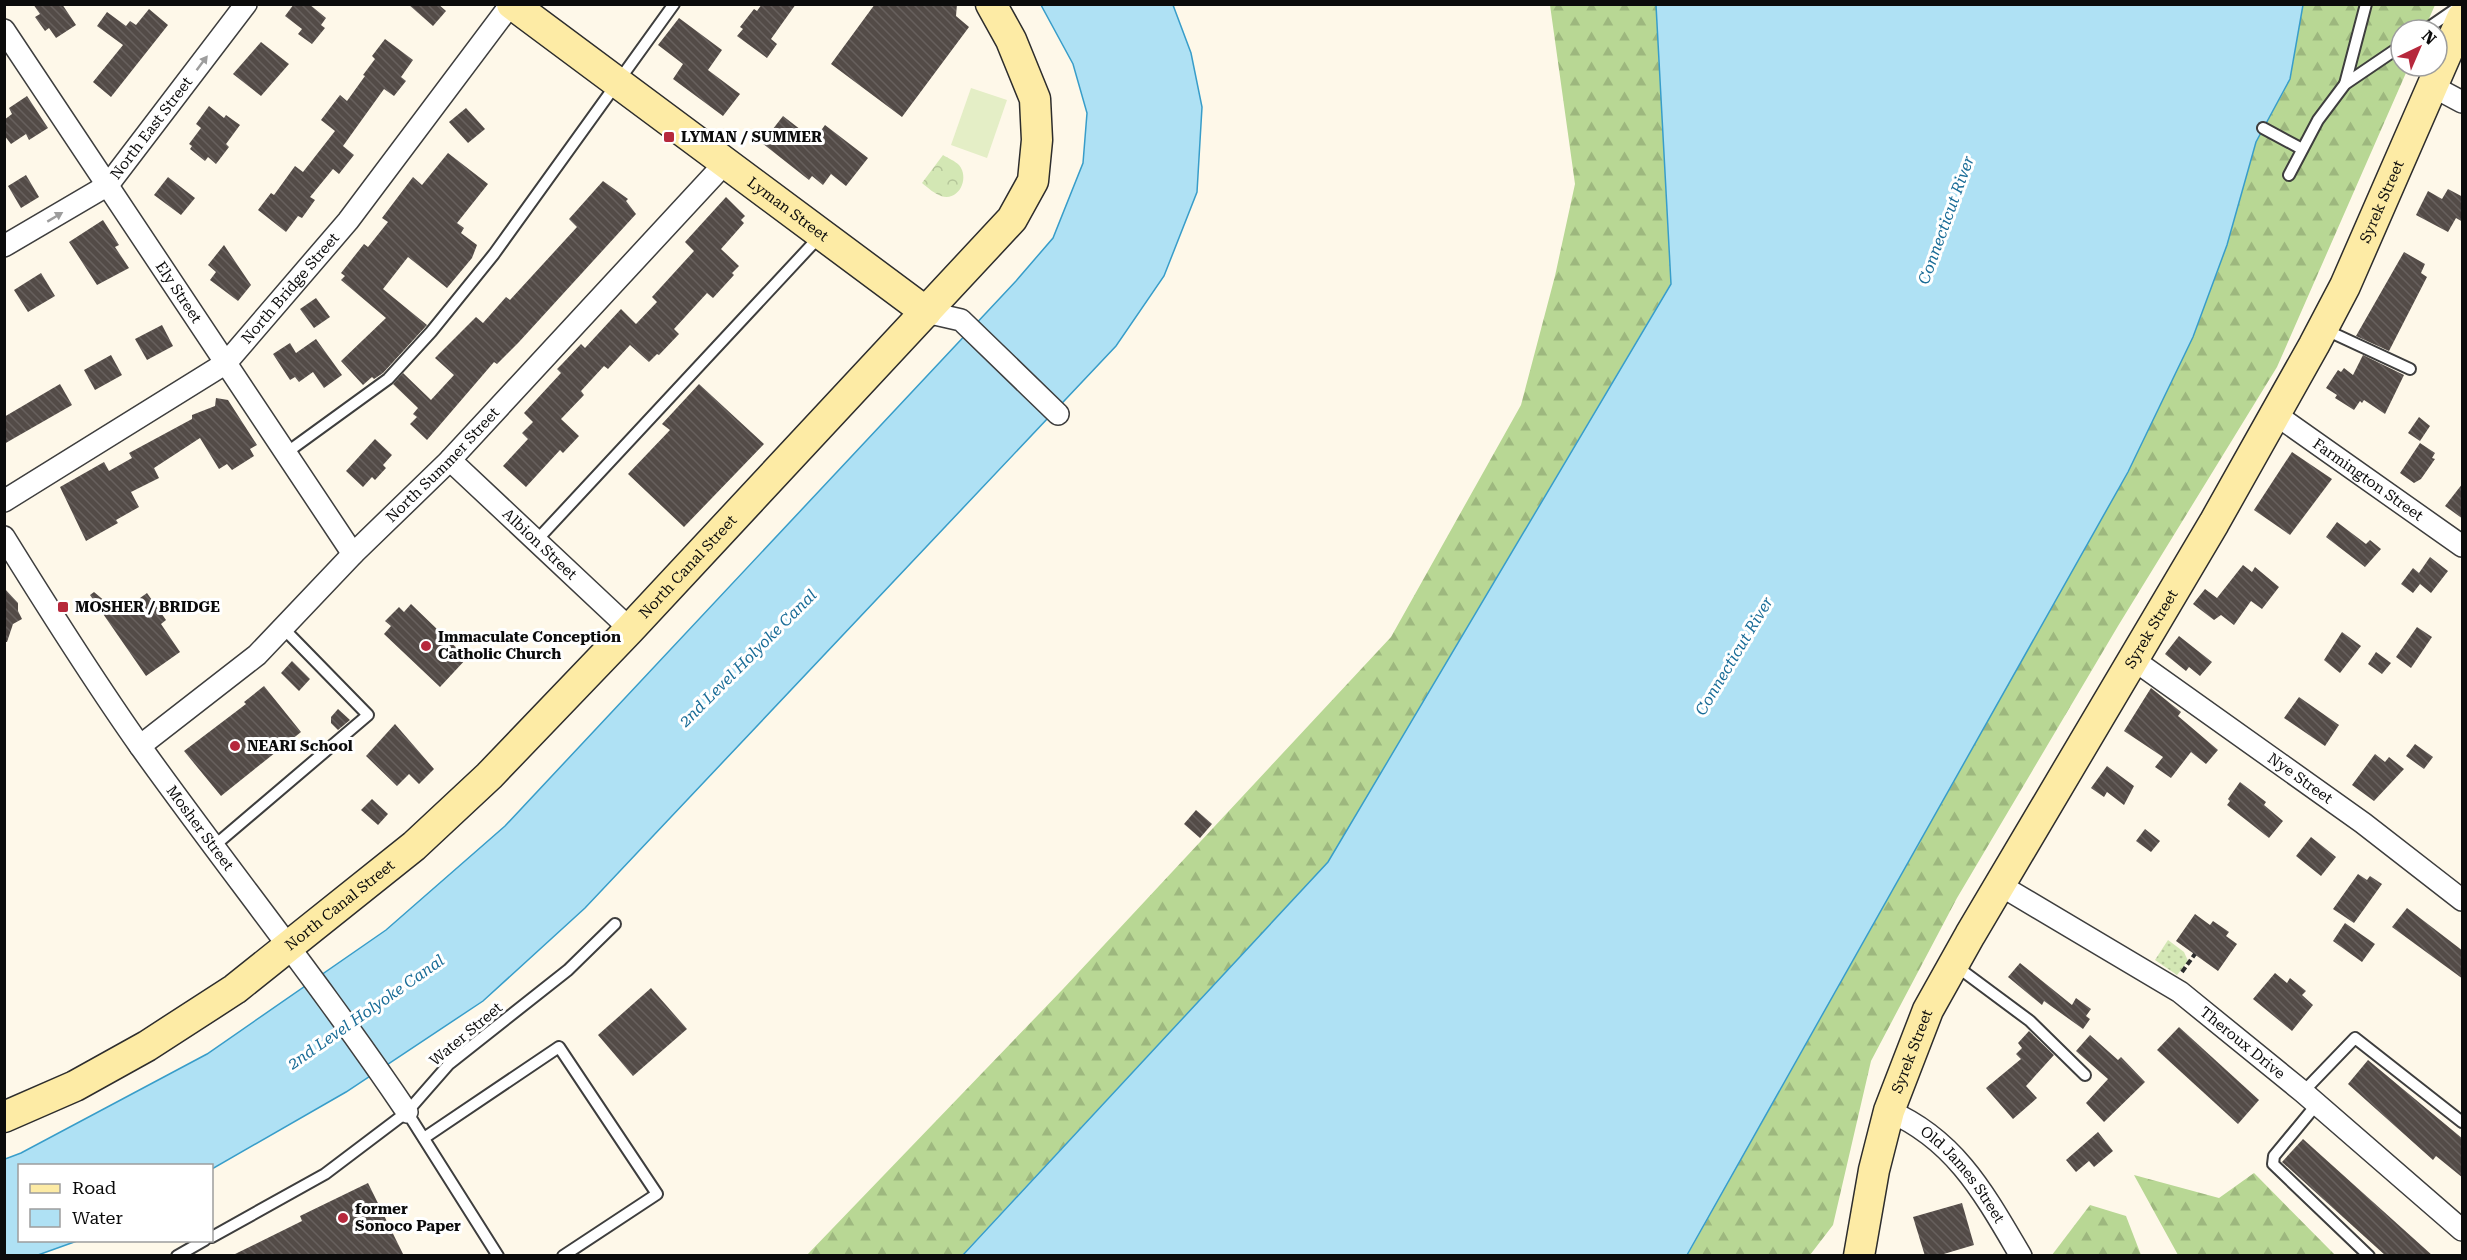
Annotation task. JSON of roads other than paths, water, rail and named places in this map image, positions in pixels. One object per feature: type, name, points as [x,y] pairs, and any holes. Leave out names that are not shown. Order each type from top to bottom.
[{"type":"street","name":"North East Street","points":[[4,246],[108,185],[246,4]]},
{"type":"street","name":"Lyman Street","points":[[511,4],[926,312],[961,320],[1058,414]]},
{"type":"street","name":"North Bridge Street","points":[[4,501],[226,363],[348,221],[511,4]]},
{"type":"street","name":"North Canal Street","points":[[4,1117],[75,1086],[147,1046],[236,988],[414,846],[481,784],[630,629],[1012,219],[1033,181],[1037,140],[1035,99],[1011,40],[991,4]]},
{"type":"street","name":"Syrek Street","points":[[1857,1253],[1889,1112],[1928,1011],[1953,964],[2134,660],[2322,329],[2377,216],[2463,18]]},
{"type":"street","name":"Ely Street","points":[[4,30],[353,554]]},
{"type":"street","points":[[2432,86],[2463,102]]},
{"type":"street","name":"North Summer Street","points":[[140,746],[257,655],[353,554],[450,460],[726,162]]},
{"type":"street","name":"Farmington Street","points":[[2275,414],[2463,546]]},
{"type":"street","name":"Albion Street","points":[[450,460],[630,629]]},
{"type":"street","name":"Mosher Street","points":[[4,537],[60,628],[140,746],[312,978],[407,1112]]},
{"type":"street","name":"Nye Street","points":[[2134,660],[2363,823],[2463,900]]},
{"type":"street","name":"Theroux Drive","points":[[2000,885],[2180,993],[2310,1098],[2463,1230]]},
{"type":"street","name":"Old James Street","points":[[1889,1112],[1915,1123],[1939,1140],[1965,1168],[2020,1256]]},
{"type":"lane","points":[[286,453],[388,379],[431,332],[494,254],[674,4]]},
{"type":"lane","points":[[2345,84],[2366,4]]},
{"type":"lane","points":[[2442,18],[2462,4]]},
{"type":"lane","points":[[2289,175],[2318,120],[2345,84],[2389,54]]},
{"type":"lane","points":[[2263,128],[2302,149]]},
{"type":"lane","points":[[536,542],[822,234]]},
{"type":"lane","points":[[2322,329],[2410,369]]},
{"type":"lane","points":[[214,846],[368,715],[283,628]]},
{"type":"lane","name":"Water Street","points":[[213,1236],[325,1174],[407,1112],[449,1064],[568,970],[615,924]]},
{"type":"lane","points":[[1953,964],[2030,1021],[2085,1075]]},
{"type":"lane","points":[[2368,1256],[2273,1164],[2274,1156],[2310,1098],[2355,1038],[2463,1122]]},
{"type":"lane","points":[[423,1138],[559,1047],[657,1194],[563,1256]]},
{"type":"lane","points":[[407,1112],[498,1256]]},
{"type":"lane","points":[[177,1256],[201,1242]]},
{"type":"water","name":"2nd Level Holyoke Canal","points":[[1041,5],[1173,5],[1191,53],[1202,107],[1197,192],[1164,276],[1116,346],[585,908],[483,1001],[346,1092],[213,1168],[213,1164],[18,1164],[18,1242],[74,1242],[38,1255],[5,1256],[5,1159],[21,1153],[207,1054],[386,930],[505,826],[1016,281],[1053,238],[1083,163],[1087,113],[1073,64]]},
{"type":"water","name":"Connecticut River","points":[[1656,5],[2303,5],[2290,79],[2256,142],[2227,245],[2193,337],[2128,472],[1687,1255],[962,1256],[1328,862],[1671,284]]},
{"type":"place","name":"LYMAN / SUMMER","points":[[669,137]]},
{"type":"place","name":"MOSHER / BRIDGE","points":[[63,607]]},
{"type":"place","name":"Immaculate Conception Catholic Church","points":[[426,646]]},
{"type":"place","name":"NEARI School","points":[[235,746]]},
{"type":"place","name":"former Sonoco Paper","points":[[343,1218]]}]
